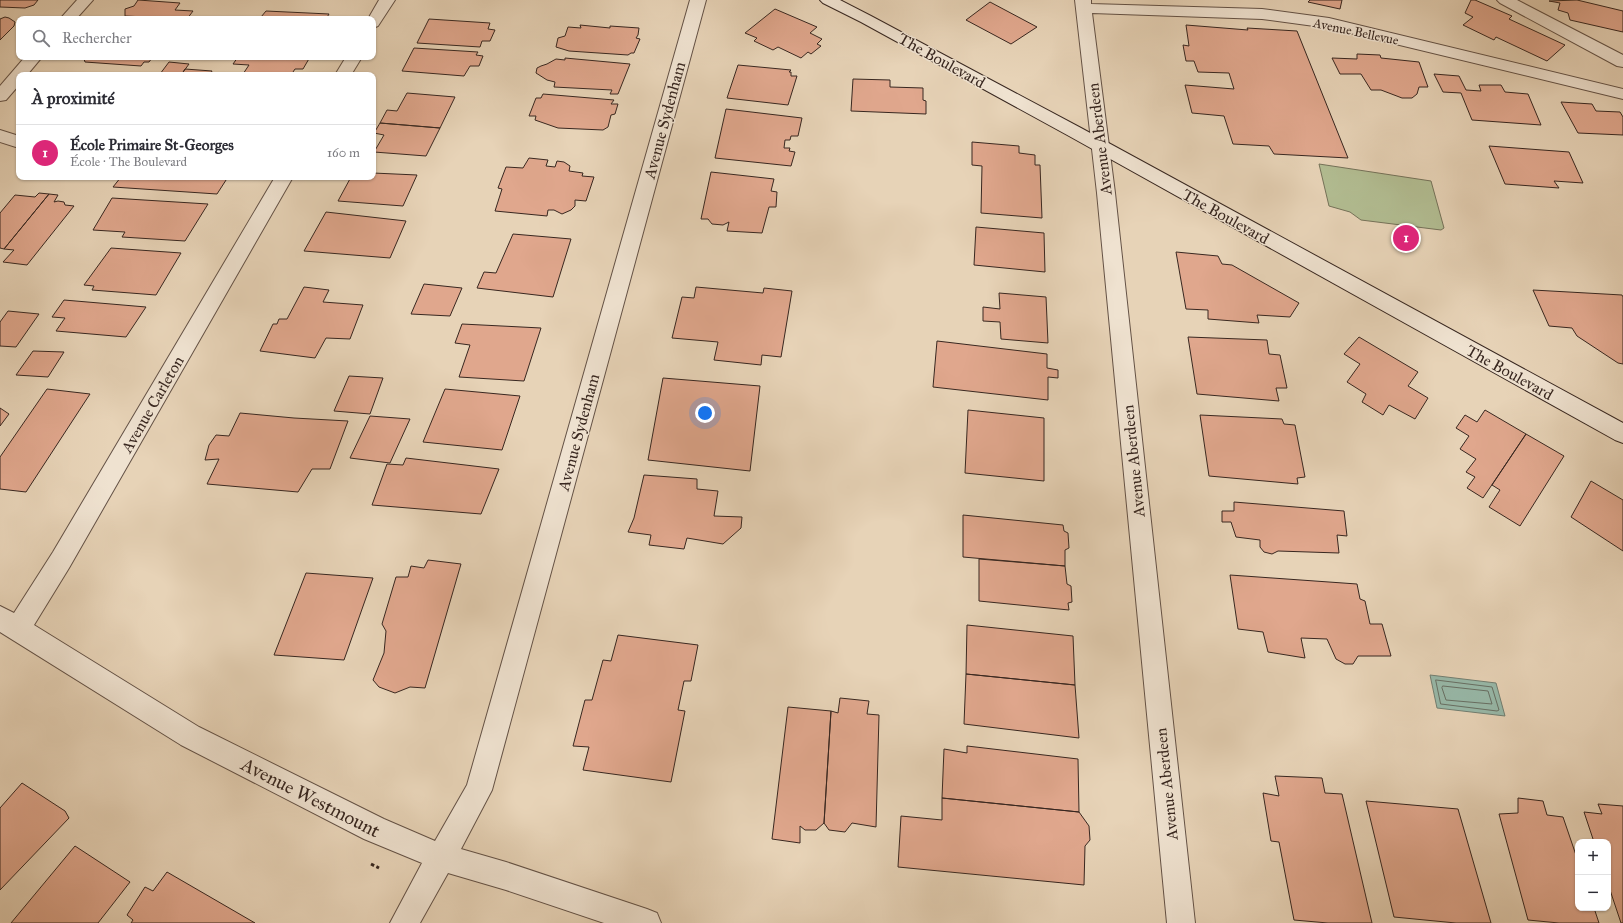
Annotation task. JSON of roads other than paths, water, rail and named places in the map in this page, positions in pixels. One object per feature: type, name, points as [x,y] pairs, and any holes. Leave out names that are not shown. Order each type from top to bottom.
[{"type":"street","points":[[71,16],[84,0]]},
{"type":"street","points":[[376,19],[387,0]]},
{"type":"street","name":"Avenue Sydenham","points":[[404,923],[478,790],[698,0]]},
{"type":"street","name":"The Boulevard","points":[[828,0],[866,19],[1100,146],[1623,434]]},
{"type":"street","points":[[1505,0],[1623,62]]},
{"type":"street","name":"Avenue Aberdeen","points":[[1083,4],[1100,146],[1181,923]]},
{"type":"street","name":"Avenue Bellevue","points":[[1083,4],[1262,14],[1329,23],[1623,94]]},
{"type":"street","points":[[21,72],[31,60]]},
{"type":"street","points":[[345,72],[352,60]]},
{"type":"street","points":[[0,96],[16,78]]},
{"type":"street","points":[[0,136],[16,141]]},
{"type":"street","name":"Avenue Carleton","points":[[9,624],[64,553],[282,180]]},
{"type":"street","name":"Avenue Westmount","points":[[9,624],[190,736],[374,829],[440,857],[506,876],[647,923]]},
{"type":"water","points":[[1430,675],[1496,683],[1505,716],[1437,708]]},
{"type":"place","name":"École Primaire St-Georges","points":[[1406,238]]}]
